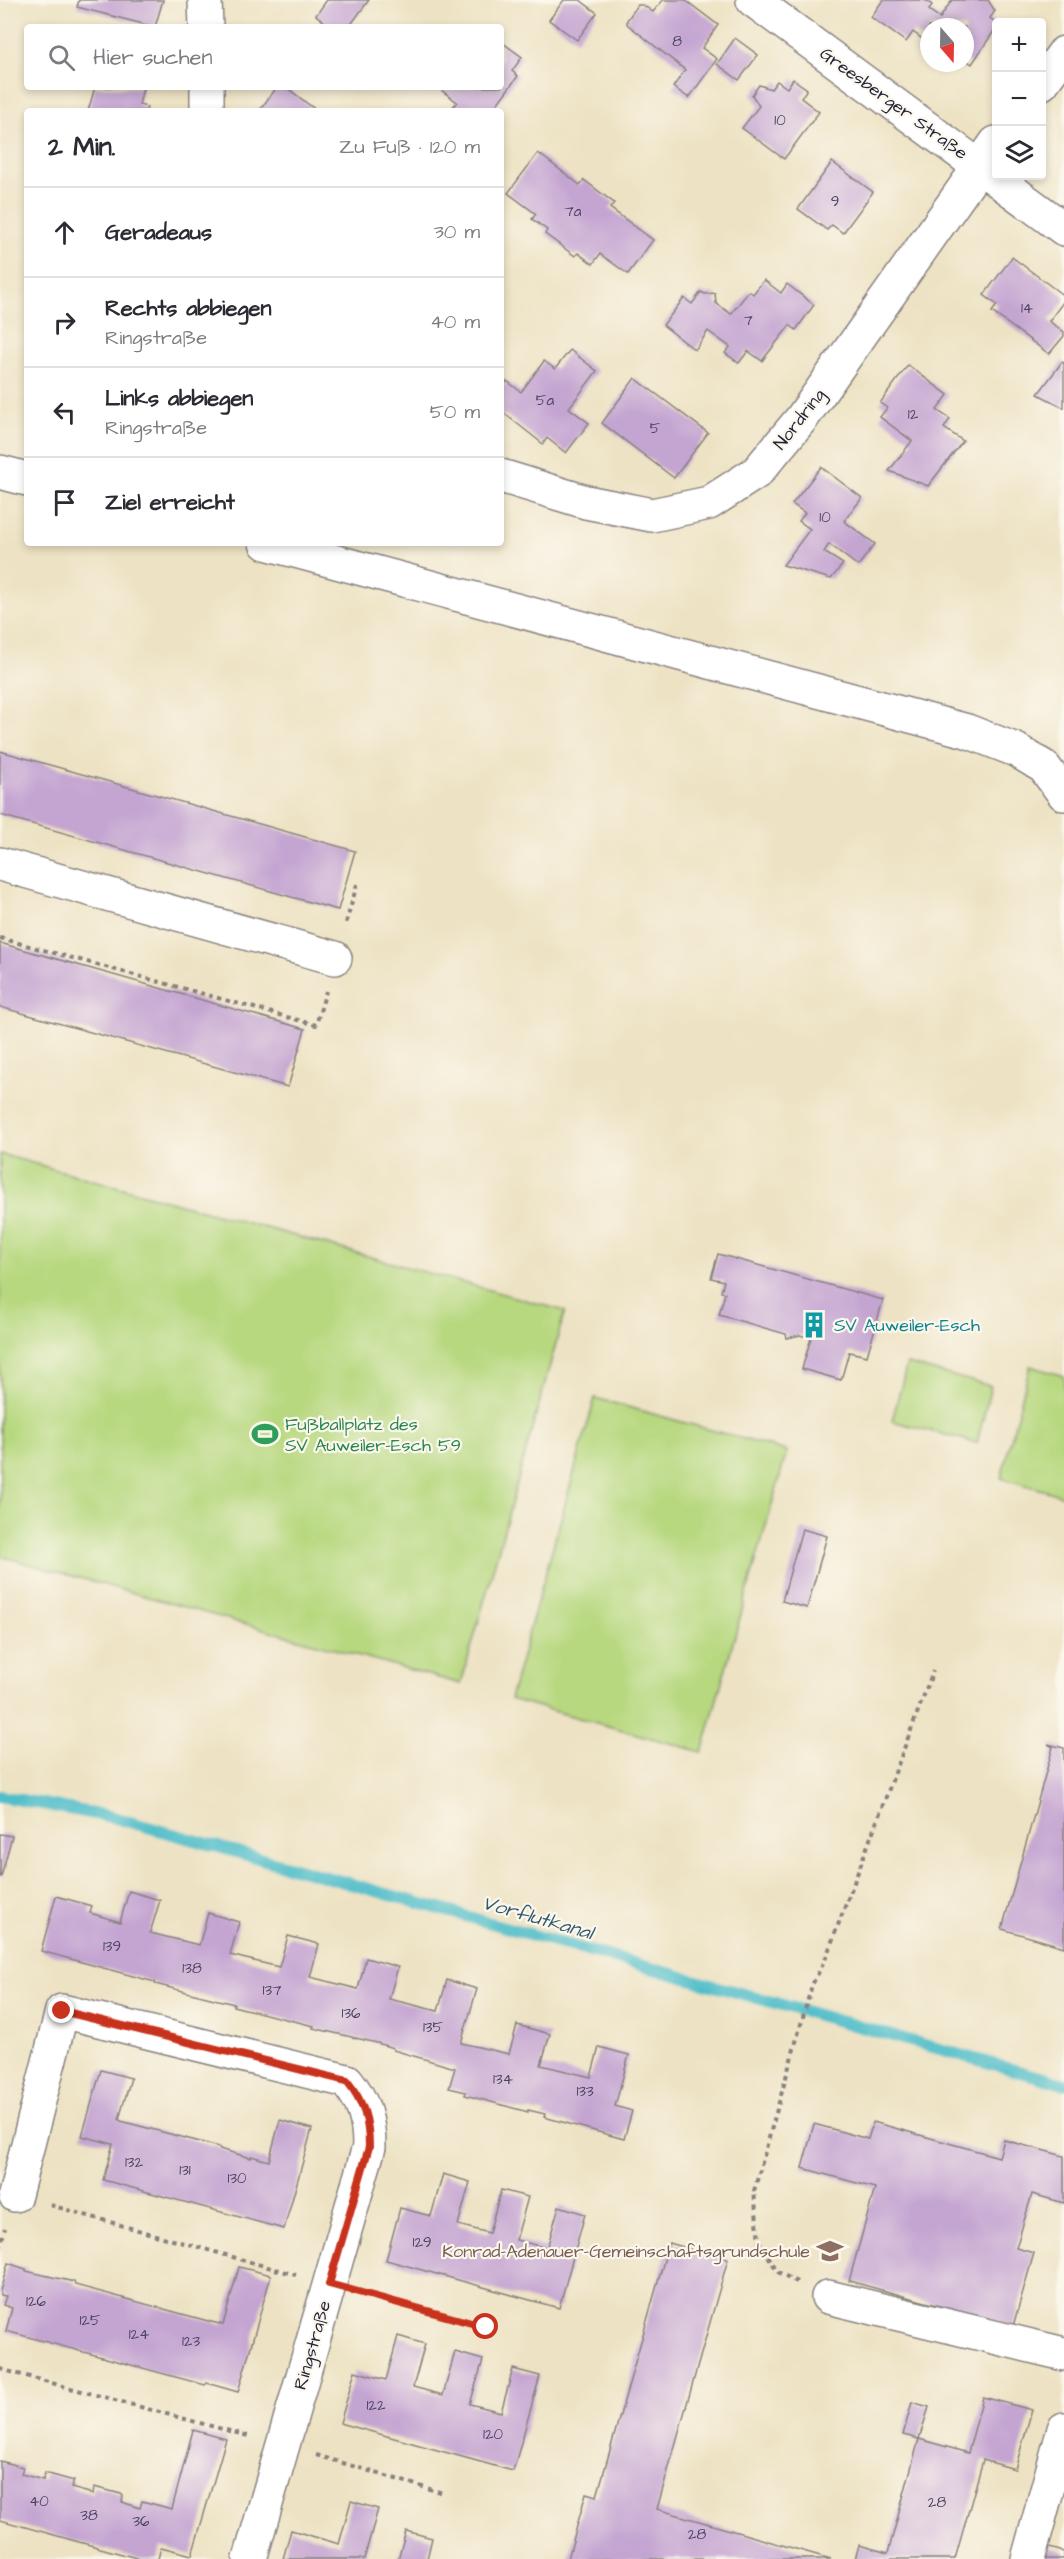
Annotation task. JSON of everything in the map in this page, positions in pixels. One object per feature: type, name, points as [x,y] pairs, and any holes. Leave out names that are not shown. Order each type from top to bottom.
[{"type":"street","points":[[205,0],[206,24]]},
{"type":"street","name":"Greesberger Straße","points":[[753,0],[988,154],[1064,229]]},
{"type":"street","points":[[1046,76],[1064,53]]},
{"type":"street","points":[[207,90],[207,108]]},
{"type":"street","name":"Nordring","points":[[504,477],[586,502],[652,515],[709,503],[757,472],[802,418],[988,154]]},
{"type":"street","points":[[0,472],[24,478]]},
{"type":"street","points":[[277,546],[967,731],[1016,750],[1044,768],[1064,794]]},
{"type":"street","points":[[0,864],[335,958]]},
{"type":"street","name":"Ringstraße","points":[[15,2195],[62,2011],[347,2081],[361,2098],[369,2124],[369,2147],[250,2559]]},
{"type":"street","points":[[828,2297],[1064,2354]]},
{"type":"street","points":[[1028,2559],[1064,2430]]},
{"type":"path","points":[[0,938],[316,1025],[358,881]]},
{"type":"path","points":[[828,2297],[778,2272],[759,2241],[754,2191],[812,1984],[825,1960],[933,1671]]},
{"type":"path","points":[[15,2195],[486,2327]]},
{"type":"path","points":[[0,2369],[283,2446],[443,2493]]},
{"type":"green space","name":"Fußballplatz des SV Auweiler-Esch 59","points":[[0,1154],[565,1311],[461,1684],[0,1556]]},
{"type":"green space","points":[[907,1364],[991,1386],[977,1443],[892,1421]]},
{"type":"green space","points":[[1030,1366],[1064,1376],[1064,1496],[1001,1478]]},
{"type":"green space","points":[[595,1398],[787,1451],[702,1752],[510,1699]]},
{"type":"building","points":[[79,0],[163,0],[156,24],[143,24],[77,7]]},
{"type":"building","points":[[327,0],[369,0],[351,24],[327,24],[316,15]]},
{"type":"building","points":[[564,0],[580,0],[597,13],[577,40],[549,20]]},
{"type":"building","points":[[663,0],[685,0],[718,25],[702,48],[717,59],[689,98],[673,87],[685,70],[627,24],[627,20],[638,5],[643,5],[653,12]]},
{"type":"building","points":[[883,0],[925,0],[932,5],[929,10],[940,18],[920,18],[920,37],[913,32],[906,42],[871,17]]},
{"type":"building","points":[[952,0],[988,0],[995,11],[990,18],[992,34],[974,61],[974,18],[940,18]]},
{"type":"building","points":[[735,38],[758,55],[739,80],[717,64]]},
{"type":"building","points":[[504,44],[522,57],[512,71],[518,76],[494,108],[452,108],[457,102],[441,90],[504,90]]},
{"type":"building","points":[[793,79],[807,89],[801,98],[819,112],[784,159],[742,128],[759,106],[752,95],[759,85],[771,89],[777,81],[787,88]]},
{"type":"building","points":[[94,90],[143,90],[139,105],[147,107],[147,108],[89,108]]},
{"type":"building","points":[[275,90],[290,90],[313,108],[261,108]]},
{"type":"building","points":[[538,153],[580,185],[584,180],[614,203],[610,208],[653,240],[628,274],[600,254],[593,264],[578,253],[575,256],[545,234],[547,230],[532,219],[536,214],[508,193]]},
{"type":"building","points":[[832,162],[873,192],[843,233],[832,225],[827,230],[798,209]]},
{"type":"building","points":[[1012,257],[1064,296],[1064,301],[1049,321],[1064,332],[1064,336],[1049,354],[992,312],[997,305],[984,295]]},
{"type":"building","points":[[764,280],[781,293],[787,284],[814,305],[796,330],[790,325],[762,361],[748,351],[739,363],[725,353],[730,347],[708,331],[695,350],[663,325],[684,298],[692,304],[701,292],[715,293],[716,303],[731,314],[749,291],[753,294]]},
{"type":"building","points":[[570,350],[597,371],[569,408],[589,423],[566,453],[547,438],[543,444],[504,415],[504,386],[507,381],[521,392],[544,361],[555,369]]},
{"type":"building","points":[[1062,362],[1064,363],[1064,408],[1038,394]]},
{"type":"building","points":[[908,365],[948,395],[937,410],[950,419],[944,428],[963,441],[928,486],[889,471],[912,441],[880,417],[887,408],[880,403]]},
{"type":"building","points":[[635,378],[708,433],[674,478],[602,423]]},
{"type":"building","points":[[821,467],[862,498],[844,521],[875,544],[858,566],[829,544],[824,552],[843,564],[831,579],[783,565],[810,529],[799,521],[805,513],[792,504]]},
{"type":"building","points":[[0,751],[355,851],[338,910],[0,815]]},
{"type":"building","points":[[0,943],[305,1029],[288,1087],[0,1007]]},
{"type":"building","name":"SV Auweiler-Esch","points":[[718,1254],[883,1300],[867,1356],[849,1352],[841,1380],[802,1369],[811,1338],[800,1335],[787,1338],[786,1334],[719,1315],[725,1293],[721,1292],[724,1281],[711,1278]]},
{"type":"building","points":[[802,1529],[827,1536],[807,1608],[782,1601]]},
{"type":"building","points":[[1048,1744],[1064,1748],[1064,1947],[1002,1929],[1053,1747]]},
{"type":"building","points":[[0,1834],[12,1836],[1,1877],[0,1877]]},
{"type":"building","points":[[129,1891],[160,1900],[150,1933],[199,1945],[208,1913],[239,1922],[230,1955],[279,1967],[288,1936],[319,1944],[310,1977],[358,1989],[366,1958],[398,1967],[389,1999],[438,2011],[447,1980],[477,1989],[461,2043],[509,2054],[517,2025],[550,2034],[541,2065],[591,2077],[599,2047],[629,2055],[615,2106],[632,2111],[624,2139],[544,2117],[545,2114],[528,2110],[528,2112],[465,2095],[466,2092],[449,2088],[455,2068],[393,2050],[393,2048],[233,2006],[234,2004],[41,1951],[56,1896],[92,1906],[90,1913],[120,1922]]},
{"type":"building","points":[[101,2070],[131,2078],[119,2119],[121,2121],[219,2147],[251,2158],[251,2156],[269,2161],[280,2120],[312,2129],[284,2229],[103,2180],[113,2144],[82,2136]]},
{"type":"building","points":[[873,2122],[999,2157],[1004,2140],[1064,2156],[1064,2203],[1032,2194],[1016,2248],[1034,2253],[1013,2326],[849,2281],[875,2188],[802,2168],[814,2124],[868,2139]]},
{"type":"building","points":[[443,2174],[470,2182],[458,2225],[489,2233],[501,2190],[528,2197],[516,2240],[547,2248],[559,2206],[585,2214],[559,2308],[386,2260],[400,2208],[431,2216]]},
{"type":"building","points":[[669,2243],[728,2259],[657,2509],[831,2559],[568,2559],[586,2493],[597,2496]]},
{"type":"building","points":[[8,2263],[26,2269],[26,2271],[74,2282],[75,2285],[223,2325],[239,2267],[271,2275],[238,2392],[6,2331],[12,2308],[3,2305],[6,2296],[0,2295],[0,2291]]},
{"type":"building","points":[[398,2336],[425,2344],[413,2387],[443,2395],[455,2352],[483,2360],[470,2404],[501,2412],[513,2369],[540,2376],[513,2471],[340,2423],[355,2371],[386,2380]]},
{"type":"building","points":[[983,2397],[1032,2410],[1015,2469],[983,2460],[955,2559],[855,2559],[859,2545],[888,2553],[919,2439],[968,2453]]},
{"type":"building","points":[[912,2402],[929,2407],[919,2439],[903,2435]]},
{"type":"building","points":[[193,2430],[226,2439],[192,2555],[161,2547],[158,2559],[140,2559],[0,2520],[0,2461],[23,2467],[21,2474],[43,2480],[45,2473],[74,2481],[71,2488],[93,2494],[94,2487],[121,2494],[122,2502],[140,2508],[142,2501],[172,2509]]},
{"type":"building","points":[[351,2501],[378,2509],[364,2559],[283,2559],[291,2530],[339,2544]]},
{"type":"building","points":[[406,2531],[432,2538],[427,2559],[398,2559]]},
{"type":"building","points":[[1046,2547],[1064,2552],[1064,2559],[1043,2559]]},
{"type":"waterway","name":"Vorflutkanal","points":[[0,1796],[112,1817],[1064,2084]]},
{"type":"place","name":"SV Auweiler-Esch","points":[[814,1325]]},
{"type":"place","name":"Fußballplatz des SV Auweiler-Esch 59","points":[[265,1434]]},
{"type":"place","name":"Konrad-Adenauer-Gemeinschaftsgrundschule","points":[[830,2251]]},
{"type":"route","points":[[62,2011],[347,2081],[361,2098],[369,2124],[369,2147],[329,2284],[486,2327]]}]
